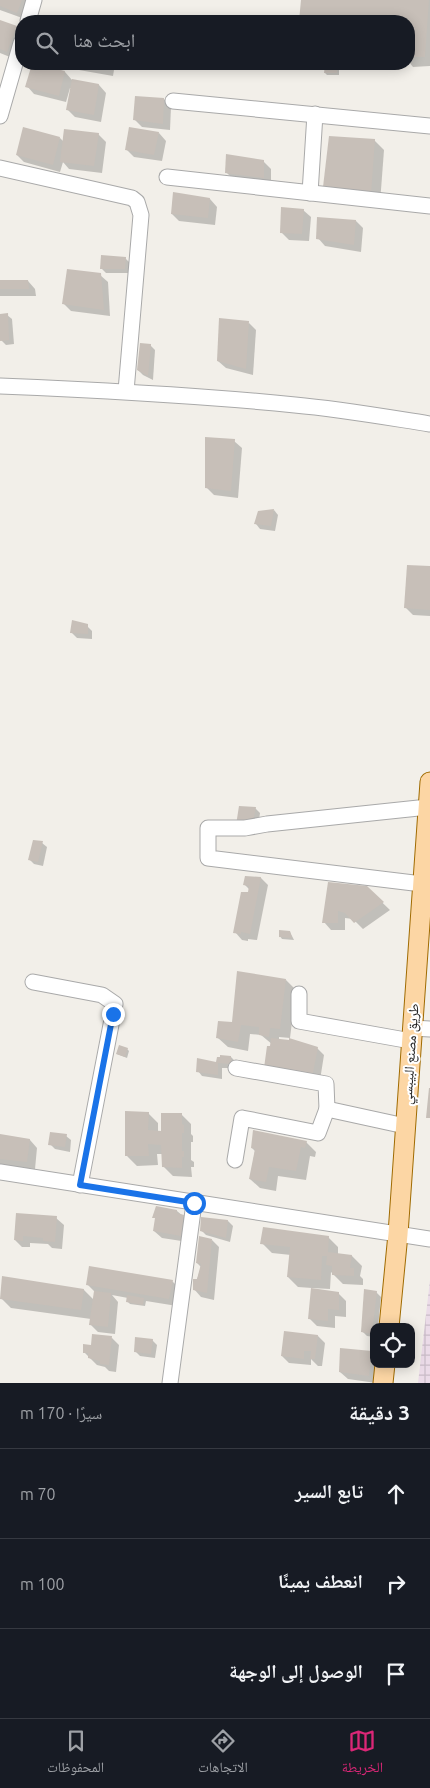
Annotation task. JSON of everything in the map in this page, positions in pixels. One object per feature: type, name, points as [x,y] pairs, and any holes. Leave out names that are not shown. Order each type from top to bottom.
[{"type":"main road","name":"طريق مصنع البيبسي","points":[[389,1323],[406,1126],[418,1032],[422,884],[430,782]]},
{"type":"main road","points":[[383,1383],[385,1368]]},
{"type":"street","points":[[30,15],[34,0]]},
{"type":"street","points":[[0,116],[15,64]]},
{"type":"street","points":[[173,101],[430,126]]},
{"type":"street","points":[[310,193],[315,114]]},
{"type":"street","points":[[0,168],[132,198],[137,202],[141,215],[126,391]]},
{"type":"street","points":[[167,178],[430,206]]},
{"type":"street","points":[[0,386],[126,391],[297,405],[430,424]]},
{"type":"street","points":[[422,884],[208,858],[208,828],[245,828],[429,805]]},
{"type":"street","points":[[33,982],[102,995],[114,1004],[80,1185]]},
{"type":"street","points":[[299,994],[299,1021],[418,1032]]},
{"type":"street","points":[[235,1160],[242,1118],[318,1133],[327,1110],[326,1084],[236,1068]]},
{"type":"street","points":[[327,1110],[406,1126]]},
{"type":"street","points":[[0,1172],[430,1239]]},
{"type":"street","points":[[170,1383],[194,1203]]},
{"type":"shaded area","points":[[430,1280],[430,1383],[418,1383]]},
{"type":"building","points":[[0,0],[22,0],[17,13],[0,6]]},
{"type":"building","points":[[301,0],[429,0],[425,57],[415,57],[415,15],[300,15]]},
{"type":"building","points":[[0,20],[15,25],[15,31],[7,52],[0,49]]},
{"type":"building","points":[[30,70],[65,71],[59,96],[25,87]]},
{"type":"building","points":[[324,70],[337,70],[337,73],[324,73]]},
{"type":"building","points":[[72,79],[99,84],[94,115],[66,110]]},
{"type":"building","points":[[135,96],[164,98],[163,124],[133,120]]},
{"type":"building","points":[[23,127],[60,137],[53,165],[16,155]]},
{"type":"building","points":[[129,127],[159,132],[154,155],[125,150]]},
{"type":"building","points":[[64,129],[99,133],[94,166],[60,162]]},
{"type":"building","points":[[329,136],[375,139],[371,194],[323,187]]},
{"type":"building","points":[[226,154],[264,160],[264,178],[225,173]]},
{"type":"building","points":[[173,192],[210,198],[208,218],[171,214]]},
{"type":"building","points":[[281,207],[304,209],[302,234],[280,233]]},
{"type":"building","points":[[317,217],[356,220],[354,245],[316,239]]},
{"type":"building","points":[[101,255],[126,257],[125,269],[100,269]]},
{"type":"building","points":[[67,269],[101,273],[104,310],[62,304]]},
{"type":"building","points":[[0,280],[28,280],[29,289],[0,289]]},
{"type":"building","points":[[8,313],[9,340],[0,341],[0,314]]},
{"type":"building","points":[[219,318],[249,321],[246,369],[217,361]]},
{"type":"building","points":[[140,343],[151,344],[148,376],[137,370]]},
{"type":"building","points":[[205,437],[235,439],[231,491],[205,488]]},
{"type":"building","points":[[274,509],[271,526],[254,524],[258,511]]},
{"type":"building","points":[[407,565],[430,566],[430,610],[404,608]]},
{"type":"building","points":[[72,620],[88,624],[88,634],[70,633]]},
{"type":"building","points":[[239,806],[256,807],[253,822],[236,825]]},
{"type":"building","points":[[33,840],[43,841],[38,862],[28,860]]},
{"type":"building","points":[[245,876],[261,877],[250,934],[233,933],[241,892],[248,892],[249,886],[243,885]]},
{"type":"building","points":[[328,882],[367,886],[384,902],[354,923],[345,913],[338,911],[338,923],[322,923]]},
{"type":"building","points":[[279,930],[290,931],[292,938],[279,937]]},
{"type":"building","points":[[237,971],[286,979],[280,1029],[270,1028],[269,1037],[259,1035],[259,1027],[241,1025],[238,1042],[216,1038],[218,1021],[232,1022]]},
{"type":"building","points":[[271,1038],[289,1040],[289,1038],[318,1047],[313,1073],[307,1073],[308,1078],[264,1068],[267,1046],[270,1046]]},
{"type":"building","points":[[119,1045],[128,1048],[125,1057],[116,1054]]},
{"type":"building","points":[[220,1055],[231,1056],[231,1064],[218,1063],[218,1075],[196,1072],[197,1058],[216,1062],[217,1057],[220,1057]]},
{"type":"building","points":[[429,1088],[430,1118],[426,1118]]},
{"type":"building","points":[[125,1111],[149,1112],[148,1130],[161,1131],[161,1113],[182,1113],[184,1133],[182,1133],[182,1151],[184,1151],[184,1157],[182,1157],[182,1168],[162,1167],[161,1145],[148,1144],[149,1156],[125,1156]]},
{"type":"building","points":[[253,1130],[307,1141],[305,1148],[301,1147],[296,1171],[269,1167],[266,1182],[249,1179],[255,1149],[251,1148]]},
{"type":"building","points":[[50,1132],[67,1134],[65,1147],[48,1145]]},
{"type":"building","points":[[0,1134],[30,1139],[27,1162],[0,1159]]},
{"type":"building","points":[[156,1206],[177,1210],[177,1213],[184,1215],[181,1236],[153,1231],[155,1218],[152,1218]]},
{"type":"building","points":[[16,1213],[57,1216],[55,1242],[43,1241],[43,1238],[23,1236],[23,1241],[14,1240]]},
{"type":"building","points":[[201,1217],[228,1220],[226,1238],[200,1231]]},
{"type":"building","points":[[263,1227],[329,1236],[328,1252],[352,1255],[350,1268],[354,1268],[354,1276],[332,1275],[332,1266],[326,1265],[327,1256],[322,1256],[321,1280],[287,1277],[290,1247],[260,1244]]},
{"type":"building","points":[[199,1236],[212,1239],[207,1293],[193,1290],[193,1279],[197,1279],[201,1264],[196,1263]]},
{"type":"building","points":[[89,1266],[173,1280],[169,1299],[86,1285]]},
{"type":"building","points":[[2,1276],[84,1289],[81,1310],[0,1299]]},
{"type":"building","points":[[311,1288],[339,1292],[339,1310],[328,1309],[328,1321],[308,1319]]},
{"type":"building","points":[[364,1289],[377,1291],[373,1323],[370,1323],[370,1334],[361,1332]]},
{"type":"building","points":[[94,1291],[111,1293],[108,1327],[89,1325]]},
{"type":"building","points":[[127,1295],[144,1298],[143,1305],[126,1302]]},
{"type":"building","points":[[284,1331],[318,1335],[315,1359],[310,1359],[311,1351],[304,1351],[304,1359],[281,1356]]},
{"type":"building","points":[[92,1334],[112,1336],[109,1365],[100,1364],[100,1361],[88,1358],[88,1353],[83,1353],[83,1344],[91,1345]]},
{"type":"building","points":[[135,1337],[153,1339],[151,1354],[134,1352]]},
{"type":"building","points":[[340,1348],[370,1351],[369,1376],[339,1372]]},
{"type":"route","points":[[113,1014],[80,1185],[194,1203]]}]
